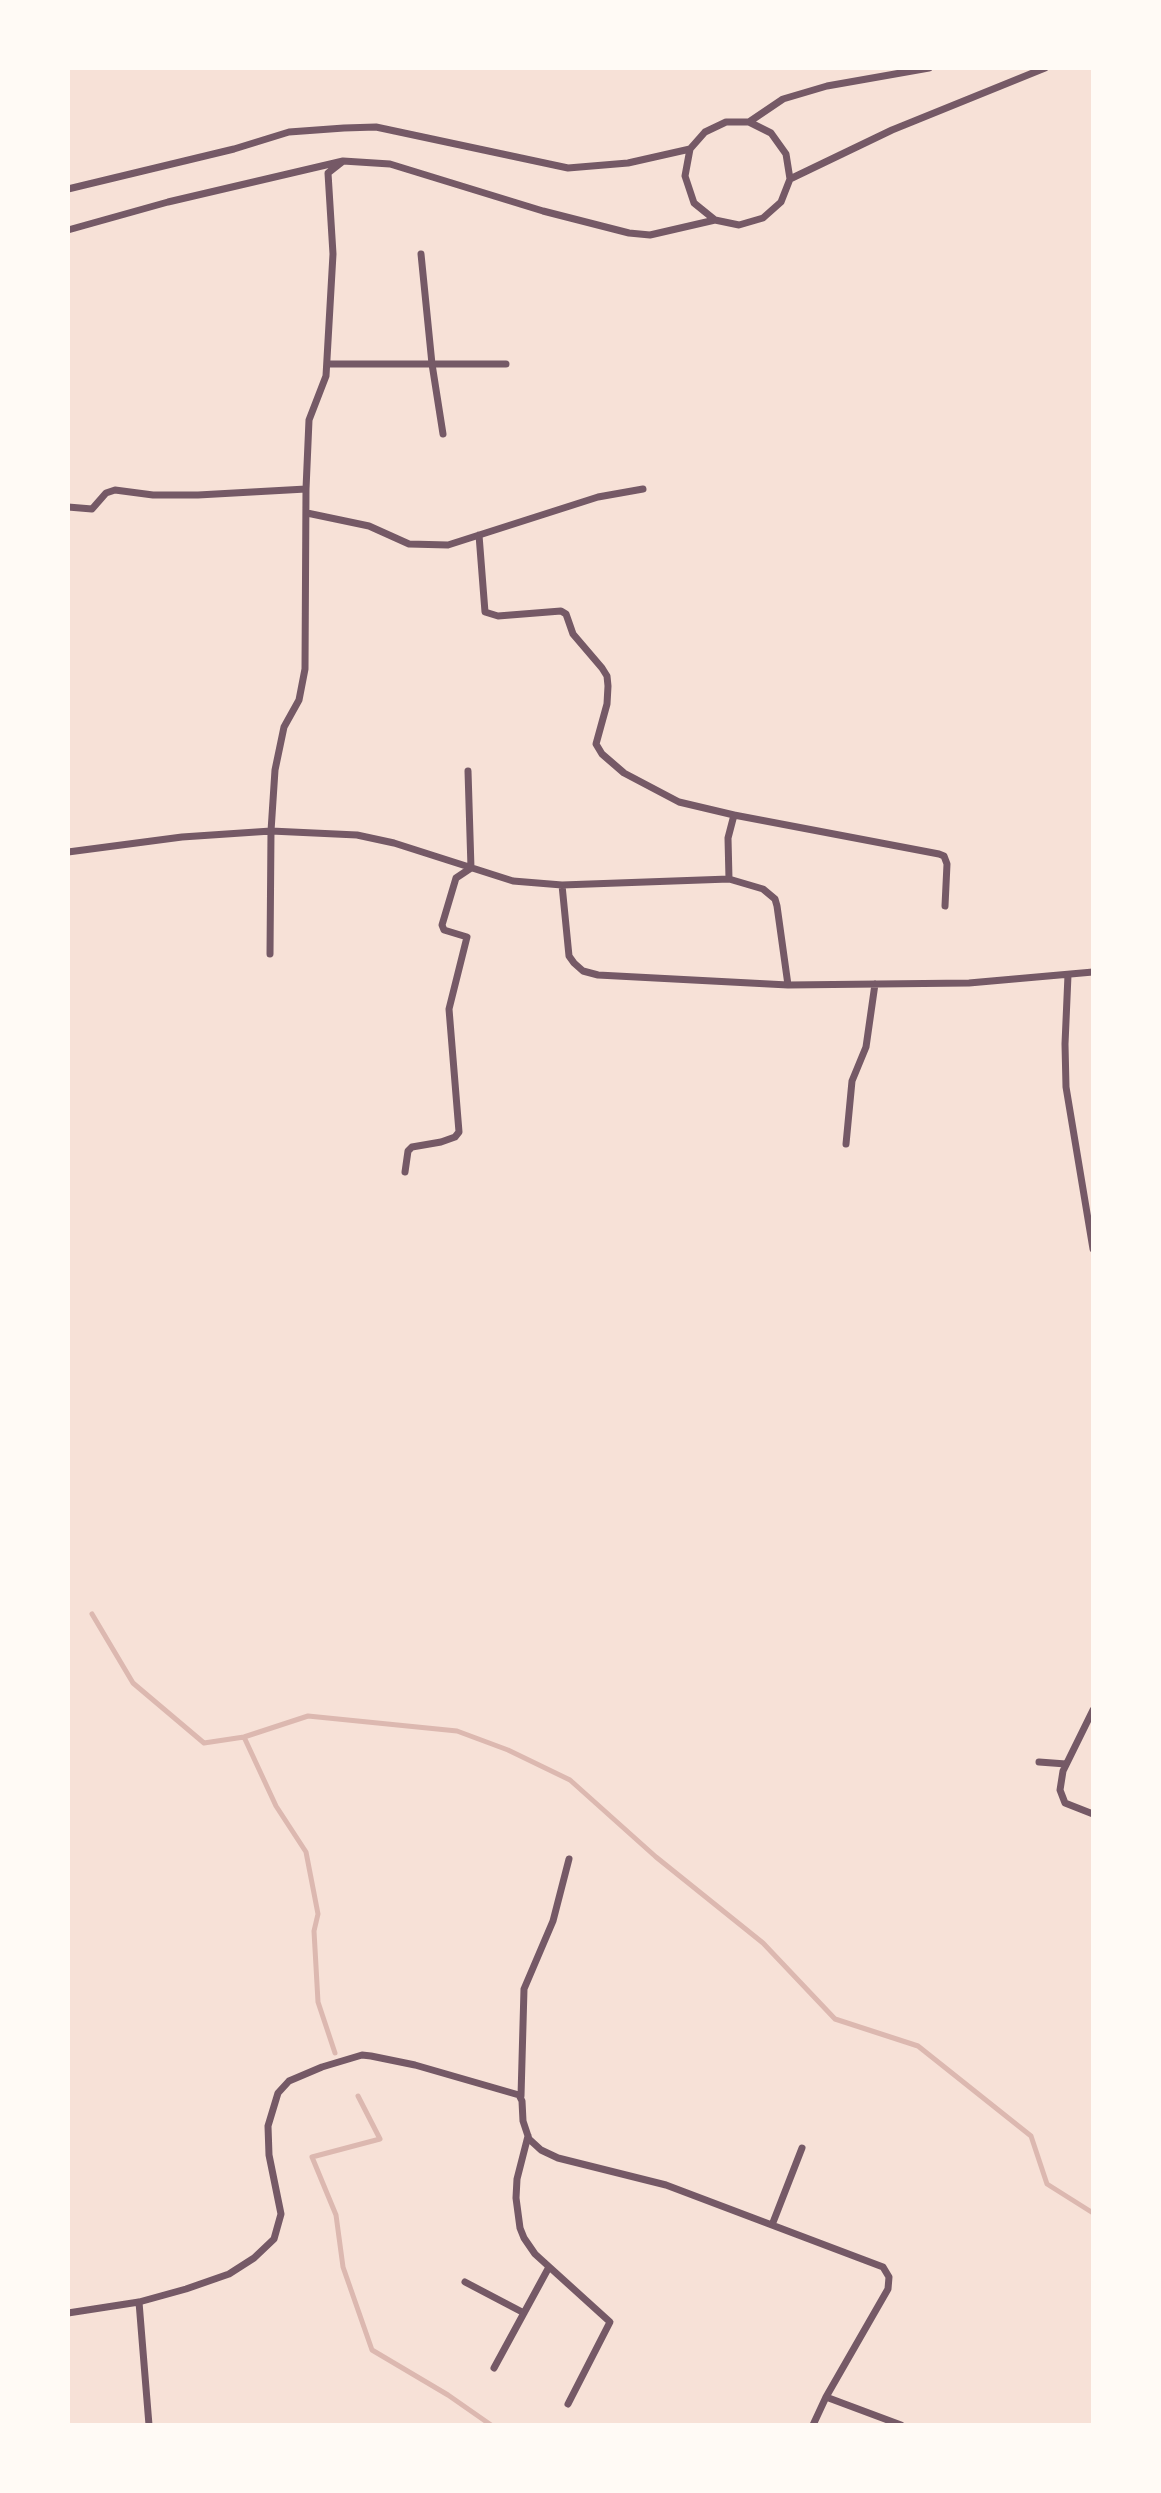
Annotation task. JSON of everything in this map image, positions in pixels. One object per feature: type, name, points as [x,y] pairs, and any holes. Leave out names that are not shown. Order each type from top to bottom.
[{"type":"street","points":[[748,122],[783,99],[827,86],[929,68]]},
{"type":"street","points":[[790,178],[892,130],[1045,68]]},
{"type":"street","points":[[68,230],[168,202],[344,160],[390,164],[543,211],[629,233],[650,235],[716,220],[740,225],[763,218],[781,202],[790,178],[786,154],[771,133],[748,122],[726,122],[715,127],[705,132],[690,149],[685,176],[694,202],[716,220]]},
{"type":"street","points":[[68,189],[234,149],[289,132],[344,128],[376,127],[568,168],[628,163],[690,149]]},
{"type":"street","points":[[270,954],[271,831],[275,770],[284,727],[299,700],[304,677],[309,420],[323,387],[327,364],[333,254],[328,173],[344,160]]},
{"type":"street","points":[[421,254],[432,364],[443,434]]},
{"type":"street","points":[[327,364],[506,364]]},
{"type":"street","points":[[68,507],[92,509],[107,493],[115,490],[153,495],[198,495],[306,489]]},
{"type":"street","points":[[307,513],[369,526],[409,544],[448,545],[598,497],[643,489]]},
{"type":"street","points":[[479,535],[485,612],[498,616],[562,611],[566,614],[573,634],[607,676],[607,704],[596,739],[601,754],[624,773],[679,802],[734,816],[944,856],[948,887],[945,906]]},
{"type":"street","points":[[468,771],[471,868]]},
{"type":"street","points":[[729,879],[728,838],[734,816]]},
{"type":"street","points":[[68,852],[182,837],[271,831],[357,835],[394,843],[513,881],[562,886],[729,879],[763,889],[775,899],[788,985]]},
{"type":"street","points":[[405,1172],[408,1151],[412,1147],[441,1142],[456,1137],[459,1132],[449,1009],[467,937],[444,930],[442,925],[456,878],[471,868]]},
{"type":"street","points":[[562,886],[569,956],[578,968],[587,973],[634,978],[788,985],[969,983],[1093,972]]},
{"type":"street","points":[[1068,975],[1066,1087],[1093,1249]]},
{"type":"street","points":[[846,1144],[852,1081],[866,1047],[875,984]]},
{"type":"street","points":[[1093,1710],[1063,1771],[1060,1790],[1065,1803],[1093,1814]]},
{"type":"street","points":[[1039,1762],[1066,1764]]},
{"type":"street","points":[[569,1859],[553,1921],[524,1989],[521,2096],[523,2121],[528,2136],[541,2150],[558,2158],[666,2185],[883,2267],[889,2277],[888,2289],[826,2397],[813,2425]]},
{"type":"street","points":[[68,2313],[139,2302],[229,2274],[254,2258],[274,2239],[281,2214],[269,2155],[268,2126],[278,2094],[289,2081],[322,2067],[362,2055],[415,2065],[521,2096]]},
{"type":"street","points":[[528,2136],[517,2179],[516,2198],[524,2238],[535,2254],[610,2322],[568,2404]]},
{"type":"street","points":[[772,2225],[802,2148]]},
{"type":"street","points":[[494,2368],[549,2267]]},
{"type":"street","points":[[465,2282],[524,2313]]},
{"type":"street","points":[[139,2302],[149,2425]]},
{"type":"street","points":[[826,2397],[901,2425]]},
{"type":"waterway","points":[[92,1614],[133,1683],[204,1743],[244,1737],[308,1716],[457,1731],[508,1750],[570,1780],[656,1857],[763,1943],[835,2019],[918,2046],[1031,2136],[1047,2184],[1093,2213]]},
{"type":"waterway","points":[[244,1737],[276,1806],[306,1852],[318,1914],[314,1931],[318,2002],[335,2053]]},
{"type":"waterway","points":[[358,2096],[380,2139],[312,2157],[336,2215],[343,2267],[372,2350],[448,2395],[491,2425]]}]
